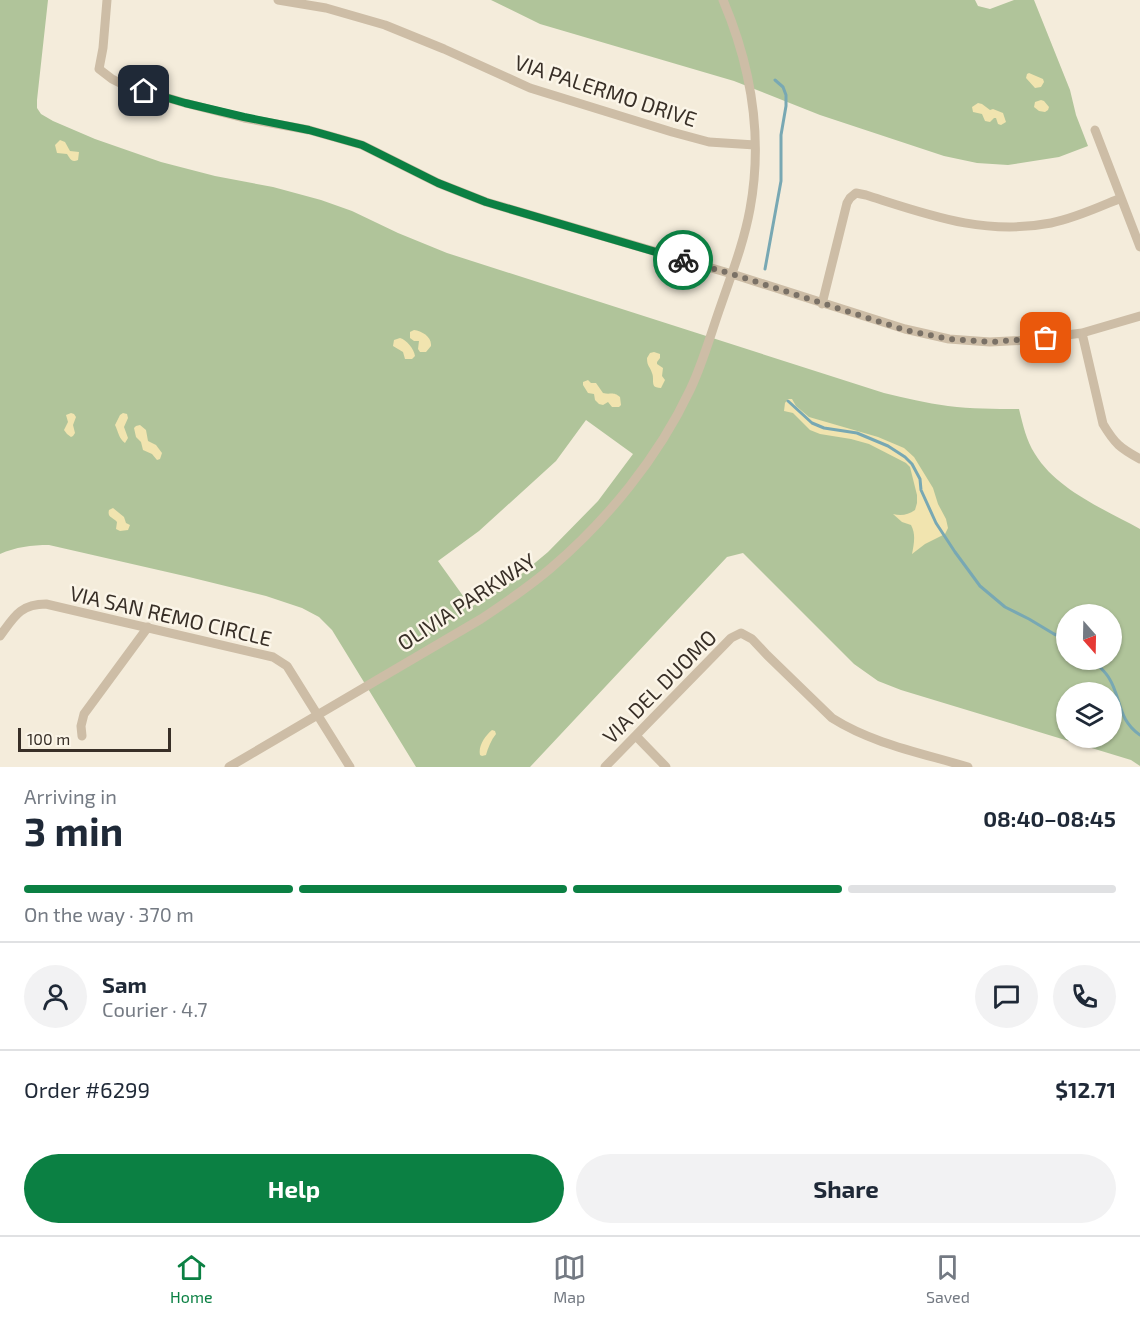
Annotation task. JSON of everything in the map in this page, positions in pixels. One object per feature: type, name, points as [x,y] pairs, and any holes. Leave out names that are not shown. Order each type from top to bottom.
[{"type":"street","points":[[107,0],[99,69],[112,79],[124,85],[185,103],[309,130],[362,145],[438,183],[486,202],[732,274],[905,330],[949,339],[990,342],[1029,340],[1082,333],[1140,316]]},
{"type":"street","name":"VIA PALERMO DRIVE","points":[[278,0],[326,8],[385,25],[530,88],[661,129],[709,142],[755,145]]},
{"type":"street","name":"OLIVIA PARKWAY","points":[[229,767],[481,619],[516,595],[550,569],[577,544],[634,480],[654,452],[686,397],[704,355],[732,274],[750,209],[755,170],[752,104],[749,82],[737,37],[723,0]]},
{"type":"street","points":[[1095,130],[1140,247]]},
{"type":"street","points":[[822,304],[847,203],[856,194],[866,195],[936,217],[989,226],[1023,226],[1052,222],[1079,215],[1121,198]]},
{"type":"street","points":[[1082,333],[1103,424],[1122,449],[1140,459]]},
{"type":"street","name":"VIA SAN REMO CIRCLE","points":[[0,636],[18,612],[36,604],[46,604],[273,657],[287,666],[318,715]]},
{"type":"street","points":[[82,736],[81,726],[84,714],[148,627]]},
{"type":"street","name":"VIA DEL DUOMO","points":[[605,767],[731,638],[741,633],[752,639],[832,718],[844,726],[874,739],[968,767]]},
{"type":"street","points":[[318,715],[350,767]]},
{"type":"street","points":[[636,736],[666,767]]},
{"type":"green space","points":[[0,0],[48,0],[37,108],[41,114],[53,121],[95,139],[161,162],[321,200],[352,211],[447,253],[884,393],[948,406],[1019,409],[1032,449],[1044,467],[1082,498],[1140,529],[1140,766],[1131,760],[1092,748],[1122,748],[1122,682],[1056,682],[1056,737],[901,690],[878,681],[854,664],[743,553],[727,557],[530,767],[416,767],[332,630],[319,617],[302,608],[266,596],[49,545],[0,554]],"holes":[[[586,420],[633,454],[598,501],[548,552],[512,582],[471,607],[438,561],[479,531],[556,461]]]},
{"type":"green space","points":[[491,0],[975,0],[978,6],[990,9],[1014,0],[1034,0],[1070,90],[1076,115],[1088,146],[1059,157],[1008,165],[977,163],[944,156],[820,115],[734,81],[540,24]]},
{"type":"sand","points":[[1029,73],[1043,79],[1041,87],[1035,88],[1026,78]]},
{"type":"sand","points":[[1041,100],[1049,107],[1045,112],[1034,107],[1035,102]]},
{"type":"sand","points":[[978,103],[990,110],[1003,113],[1006,122],[998,124],[996,118],[990,122],[985,121],[982,114],[973,112],[972,107]]},
{"type":"sand","points":[[60,140],[65,142],[70,151],[79,152],[78,160],[72,160],[67,154],[57,153],[55,145]]},
{"type":"sand","points":[[414,330],[423,333],[430,340],[431,346],[426,352],[420,352],[419,341],[410,338],[410,332]]},
{"type":"sand","points":[[400,338],[412,348],[415,356],[412,359],[405,359],[403,352],[393,346],[394,340]]},
{"type":"sand","points":[[650,353],[660,354],[657,364],[663,368],[662,376],[665,380],[661,388],[654,385],[647,358]]},
{"type":"sand","points":[[588,380],[596,383],[603,393],[618,395],[621,405],[612,407],[608,402],[603,405],[599,404],[594,394],[588,393],[583,385],[583,382]]},
{"type":"sand","points":[[788,399],[792,399],[796,406],[809,417],[878,437],[904,448],[914,457],[933,488],[946,519],[948,528],[945,534],[925,544],[912,554],[913,528],[893,514],[904,515],[915,510],[917,495],[910,467],[869,444],[810,430],[793,413],[784,411]]},
{"type":"sand","points":[[71,413],[76,417],[73,425],[75,433],[71,437],[64,430],[68,422],[66,415]]},
{"type":"sand","points":[[123,413],[127,414],[128,418],[124,427],[128,438],[125,443],[115,425]]},
{"type":"sand","points":[[140,425],[146,430],[148,441],[156,445],[162,453],[160,459],[157,460],[152,454],[143,450],[134,428]]},
{"type":"sand","points":[[113,508],[130,525],[128,530],[116,529],[117,522],[109,515],[109,510]]},
{"type":"sand","points":[[492,730],[496,734],[486,755],[482,756],[480,755],[481,745]]},
{"type":"waterway","points":[[765,269],[781,181],[781,135],[786,106],[783,87],[775,80]]},
{"type":"waterway","points":[[788,401],[812,423],[824,428],[857,433],[888,446],[905,457],[912,464],[920,479],[921,490],[936,523],[980,586],[1005,607],[1056,635]]},
{"type":"waterway","points":[[1103,670],[1113,686],[1127,722],[1140,735]]},
{"type":"way so far","points":[[683,260],[905,330],[949,339],[990,342],[1046,338]]},
{"type":"route","points":[[144,91],[244,117],[309,130],[362,145],[438,183],[486,202],[683,260]]}]
